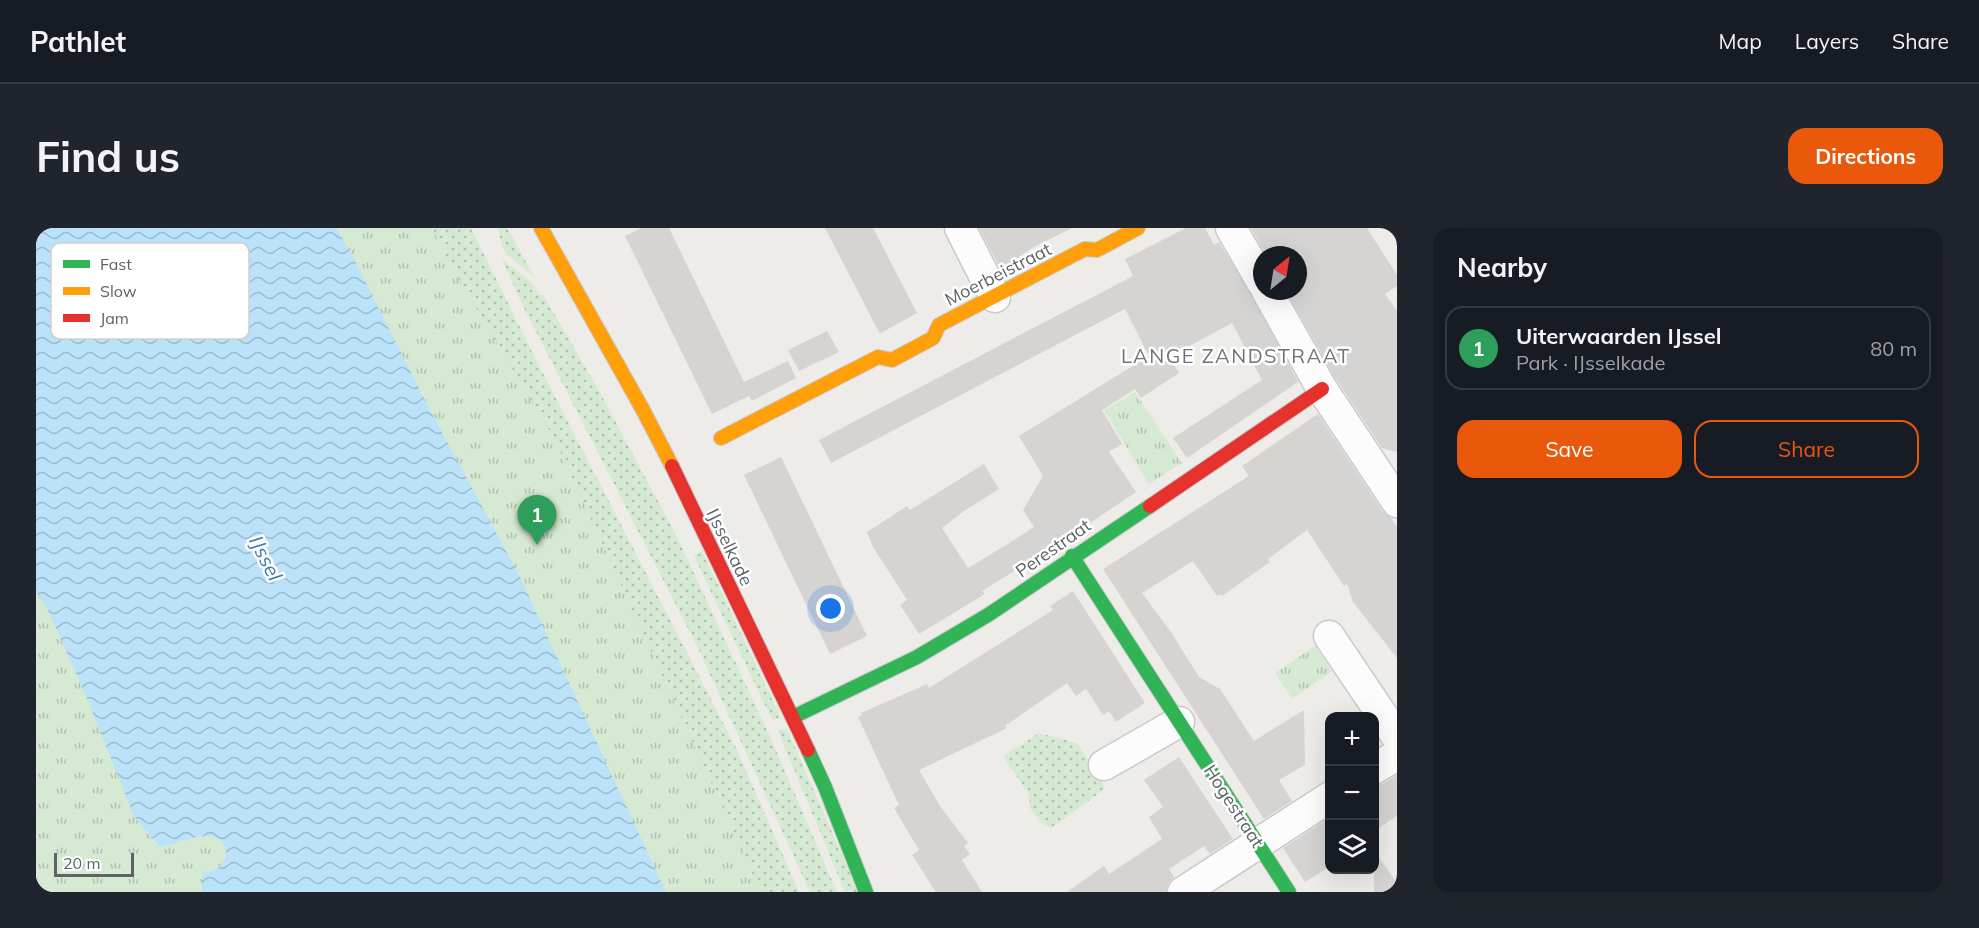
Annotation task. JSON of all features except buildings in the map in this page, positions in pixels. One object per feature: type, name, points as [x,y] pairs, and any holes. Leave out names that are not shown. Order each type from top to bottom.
[{"type":"street","points":[[960,228],[995,297]]},
{"type":"street","name":"Moerbeistraat","points":[[721,438],[878,357],[892,360],[933,338],[939,325],[1085,249],[1097,250],[1138,228]]},
{"type":"street","points":[[1231,228],[1253,266]]},
{"type":"street","name":"IJsselkade","points":[[550,231],[648,419],[794,717],[825,787],[866,892]]},
{"type":"street","points":[[1272,300],[1322,389],[1386,464],[1397,502]]},
{"type":"street","name":"Perestraat","points":[[794,717],[917,657],[988,615],[1322,389]]},
{"type":"street","name":"Hogestraat","points":[[1072,556],[1289,892]]},
{"type":"street","points":[[1329,636],[1397,737]]},
{"type":"street","points":[[1104,765],[1179,722]]},
{"type":"street","points":[[1379,766],[1397,755]]},
{"type":"street","points":[[1183,892],[1325,800]]},
{"type":"green space","points":[[302,228],[432,228],[451,266],[554,438],[761,892],[646,892]]},
{"type":"green space","points":[[336,228],[471,228],[531,350],[737,750],[799,892],[666,892]]},
{"type":"green space","points":[[498,228],[507,228],[535,278],[507,254],[502,247]]},
{"type":"green space","points":[[502,259],[532,283],[539,295],[543,295],[597,387],[677,537],[772,741],[837,892],[810,892],[698,648],[522,304]]},
{"type":"green space","points":[[1135,392],[1182,463],[1149,484],[1104,410]]},
{"type":"green space","points":[[36,481],[251,892],[36,892]]},
{"type":"green space","points":[[702,551],[781,718],[772,720],[694,556]]},
{"type":"green space","points":[[1315,646],[1332,671],[1292,699],[1275,673]]},
{"type":"green space","points":[[787,729],[858,892],[845,892],[778,731]]},
{"type":"green space","points":[[1039,733],[1077,743],[1105,789],[1051,828],[1041,823],[1030,808],[1029,794],[1003,756]]},
{"type":"water","name":"IJssel","points":[[36,228],[336,228],[520,577],[666,892],[202,892],[202,873],[214,870],[224,862],[225,847],[214,837],[202,836],[160,847],[134,816],[84,691],[47,608],[36,591]]},
{"type":"traffic: fast","points":[[793,717],[917,657],[988,615],[1150,506]]},
{"type":"traffic: fast","points":[[1072,556],[1289,892]]},
{"type":"traffic: fast","points":[[808,750],[866,892]]},
{"type":"traffic: slow","points":[[541,228],[672,466]]},
{"type":"traffic: slow","points":[[721,438],[878,357],[892,360],[933,338],[939,325],[1085,249],[1097,250],[1138,228]]},
{"type":"traffic: jam","points":[[1150,506],[1322,389]]},
{"type":"traffic: jam","points":[[672,466],[808,750]]},
{"type":"place","name":"Uiterwaarden IJssel","points":[[537,545]]},
{"type":"district","name":"LANGE ZANDSTRAAT","points":[[1236,355]]}]
